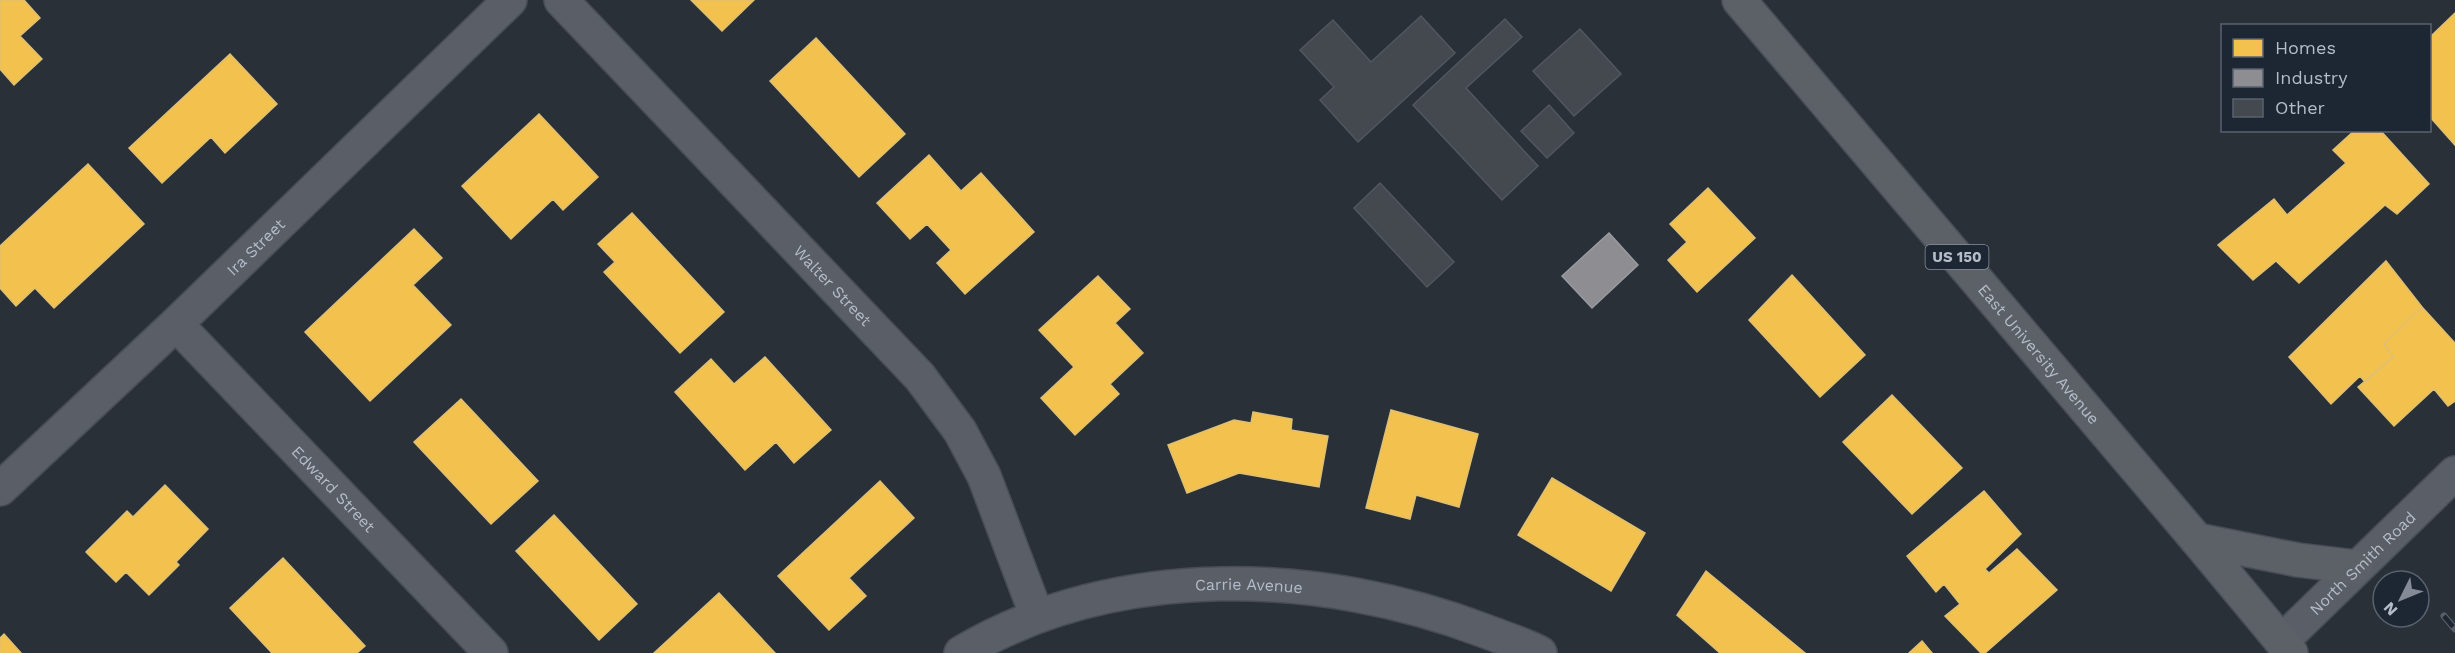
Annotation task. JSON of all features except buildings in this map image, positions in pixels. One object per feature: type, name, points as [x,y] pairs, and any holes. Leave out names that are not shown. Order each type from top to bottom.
[{"type":"main road","name":"East University Avenue","points":[[1739,0],[2198,540],[2281,649]]},
{"type":"main road","points":[[2198,540],[2298,560],[2356,567]]},
{"type":"street","name":"Ira Street","points":[[0,489],[176,324],[510,0]]},
{"type":"street","name":"Walter Street","points":[[561,0],[920,376],[960,431],[984,476],[1037,616]]},
{"type":"street","name":"Edward Street","points":[[176,324],[491,653]]},
{"type":"street","name":"North Smith Road","points":[[2281,649],[2356,567],[2455,473]]},
{"type":"street","name":"Carrie Avenue","points":[[961,653],[1037,616],[1065,608],[1139,591],[1216,583],[1295,587],[1374,597],[1457,620],[1540,653]]},
{"type":"railway","points":[[2444,616],[2455,629]]}]
